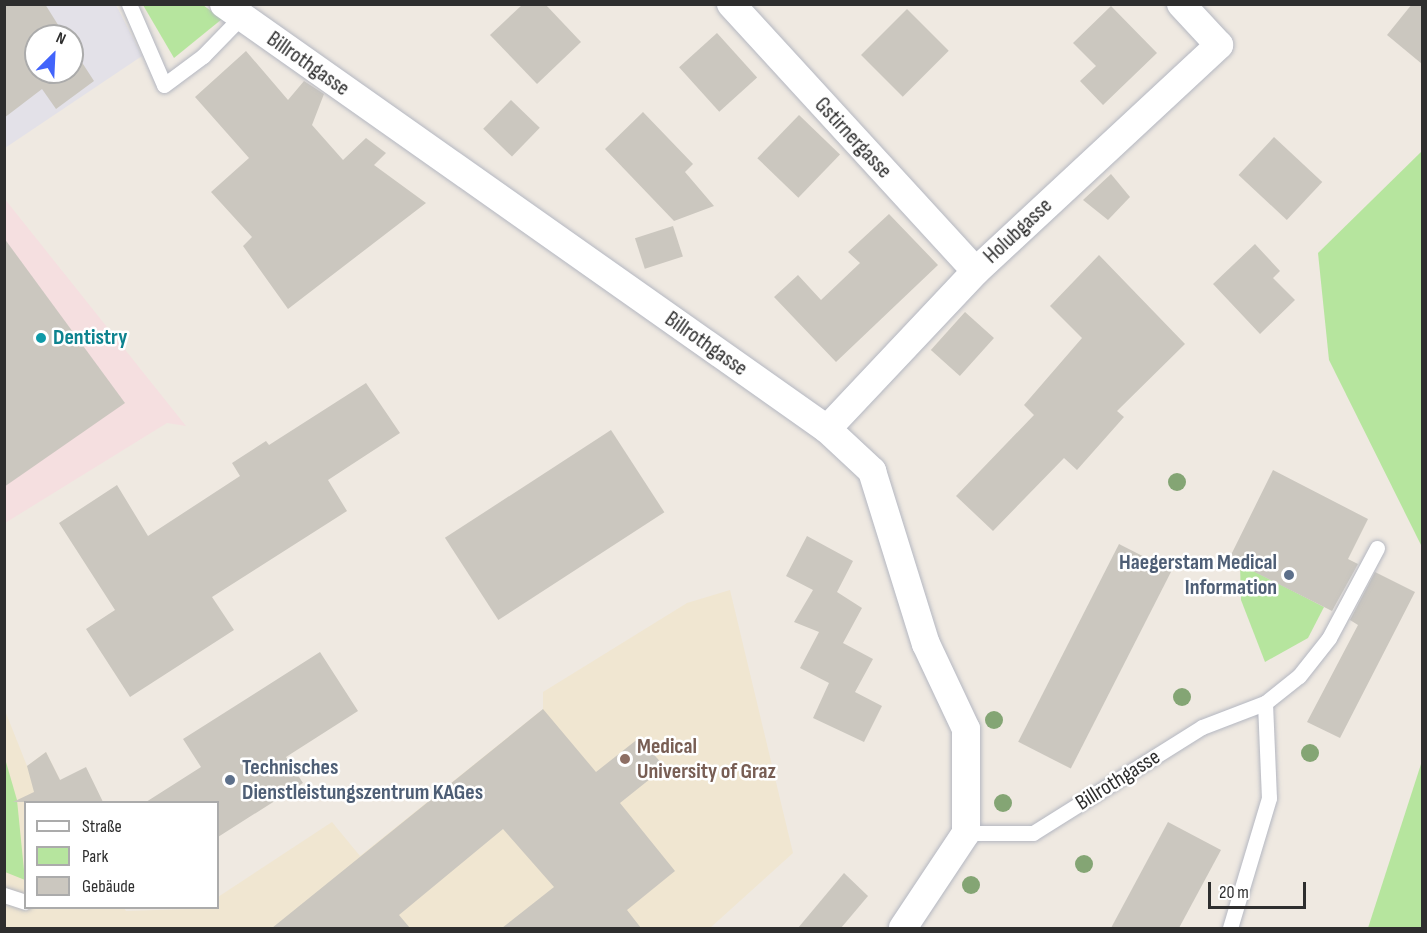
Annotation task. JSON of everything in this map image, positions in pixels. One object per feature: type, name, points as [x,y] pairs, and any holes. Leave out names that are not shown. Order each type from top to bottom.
[{"type":"street","name":"Gstirnergasse","points":[[731,4],[976,271]]},
{"type":"street","name":"Holubgasse","points":[[827,429],[976,271],[1220,45],[1181,4]]},
{"type":"street","name":"Billrothgasse","points":[[232,11],[827,429],[873,471],[926,644],[966,729],[966,833]]},
{"type":"street","points":[[903,928],[966,833]]},
{"type":"lane","points":[[129,4],[164,85],[203,56],[232,11]]},
{"type":"lane","name":"Billrothgasse","points":[[966,833],[1033,833],[1202,728],[1265,703],[1299,676],[1329,638],[1377,548]]},
{"type":"lane","points":[[1230,928],[1269,798],[1265,703]]},
{"type":"lane","points":[[4,895],[24,902]]},
{"type":"shaded area","points":[[5,5],[116,5],[142,56],[5,148]]},
{"type":"shaded area","points":[[4,198],[186,426],[167,423],[5,523]]},
{"type":"shaded area","name":"Medical University of Graz","points":[[730,590],[793,853],[710,928],[5,928],[4,708],[27,766],[46,752],[70,801],[24,801],[24,909],[125,909],[126,911],[219,909],[219,896],[332,822],[360,856],[543,709],[543,692],[687,603]]},
{"type":"green space","points":[[143,5],[203,5],[222,19],[174,58]]},
{"type":"green space","points":[[1422,151],[1422,547],[1329,360],[1318,253]]},
{"type":"green space","points":[[1240,564],[1324,607],[1308,638],[1265,662],[1241,600]]},
{"type":"green space","points":[[4,755],[17,800],[24,880],[5,872]]},
{"type":"green space","points":[[1422,761],[1422,928],[1368,928]]},
{"type":"building","points":[[4,4],[45,4],[58,24],[24,24],[24,84],[84,84],[84,66],[94,81],[56,109],[42,89],[4,118]]},
{"type":"building","points":[[523,4],[545,4],[581,42],[537,84],[490,35]]},
{"type":"building","points":[[1412,4],[1422,4],[1422,64],[1387,35]]},
{"type":"building","points":[[1111,6],[1157,53],[1103,105],[1080,81],[1096,66],[1073,43]]},
{"type":"building","points":[[907,9],[949,51],[903,97],[861,55]]},
{"type":"building","points":[[717,33],[757,78],[719,112],[679,67]]},
{"type":"building","points":[[246,51],[288,100],[304,81],[324,94],[312,125],[343,160],[366,138],[386,153],[374,165],[426,203],[288,309],[243,246],[252,237],[211,192],[249,158],[195,97]]},
{"type":"building","points":[[511,100],[540,128],[512,157],[483,129]]},
{"type":"building","points":[[643,112],[693,164],[685,172],[714,206],[674,221],[605,149]]},
{"type":"building","points":[[799,115],[840,155],[798,198],[757,158]]},
{"type":"building","points":[[1274,137],[1322,182],[1287,220],[1239,175]]},
{"type":"building","points":[[1111,174],[1130,197],[1108,220],[1083,200]]},
{"type":"building","points":[[889,214],[938,265],[836,362],[774,297],[798,275],[821,300],[860,263],[848,252]]},
{"type":"building","points":[[673,226],[683,256],[645,269],[635,238]]},
{"type":"building","name":"Dentistry","points":[[4,238],[125,403],[4,487]]},
{"type":"building","points":[[1255,244],[1280,271],[1273,278],[1295,300],[1260,334],[1213,284]]},
{"type":"building","points":[[1099,255],[1185,344],[1117,411],[1124,417],[1077,470],[1064,458],[993,531],[956,496],[1034,415],[1024,405],[1082,338],[1050,306]]},
{"type":"building","points":[[965,312],[994,338],[960,376],[931,350]]},
{"type":"building","points":[[366,383],[400,433],[328,480],[347,511],[212,597],[234,630],[130,697],[86,629],[115,610],[59,523],[117,485],[148,536],[240,476],[232,463],[266,441],[269,445]]},
{"type":"building","points":[[611,430],[664,512],[498,620],[445,538]]},
{"type":"building","points":[[1273,470],[1368,519],[1348,559],[1358,564],[1332,611],[1229,559]]},
{"type":"building","points":[[807,536],[853,561],[837,592],[862,608],[843,643],[873,659],[855,692],[882,706],[864,742],[813,718],[829,683],[800,668],[819,632],[794,622],[813,590],[786,576]]},
{"type":"building","points":[[1119,544],[1172,571],[1071,769],[1018,742]]},
{"type":"building","points":[[1375,572],[1415,592],[1340,738],[1307,722],[1358,625],[1350,620]]},
{"type":"building","points":[[320,652],[358,711],[286,757],[303,783],[219,836],[219,801],[148,801],[201,767],[183,739]]},
{"type":"building","points":[[543,709],[596,772],[639,738],[665,767],[620,803],[675,871],[627,910],[641,928],[502,928],[554,887],[503,829],[399,915],[410,928],[272,928]]},
{"type":"building","points":[[46,752],[60,780],[86,767],[103,801],[13,802],[34,792],[27,766]]},
{"type":"building","points":[[1168,822],[1221,850],[1179,928],[1111,928]]},
{"type":"building","points":[[844,873],[868,896],[841,928],[798,928]]},
{"type":"place","name":"Dentistry","points":[[41,338]]},
{"type":"place","name":"Haegerstam Medical Information","points":[[1289,575]]},
{"type":"place","name":"Medical University of Graz","points":[[625,759]]},
{"type":"place","name":"Technisches Dienstleistungszentrum KAGes","points":[[230,780]]}]
